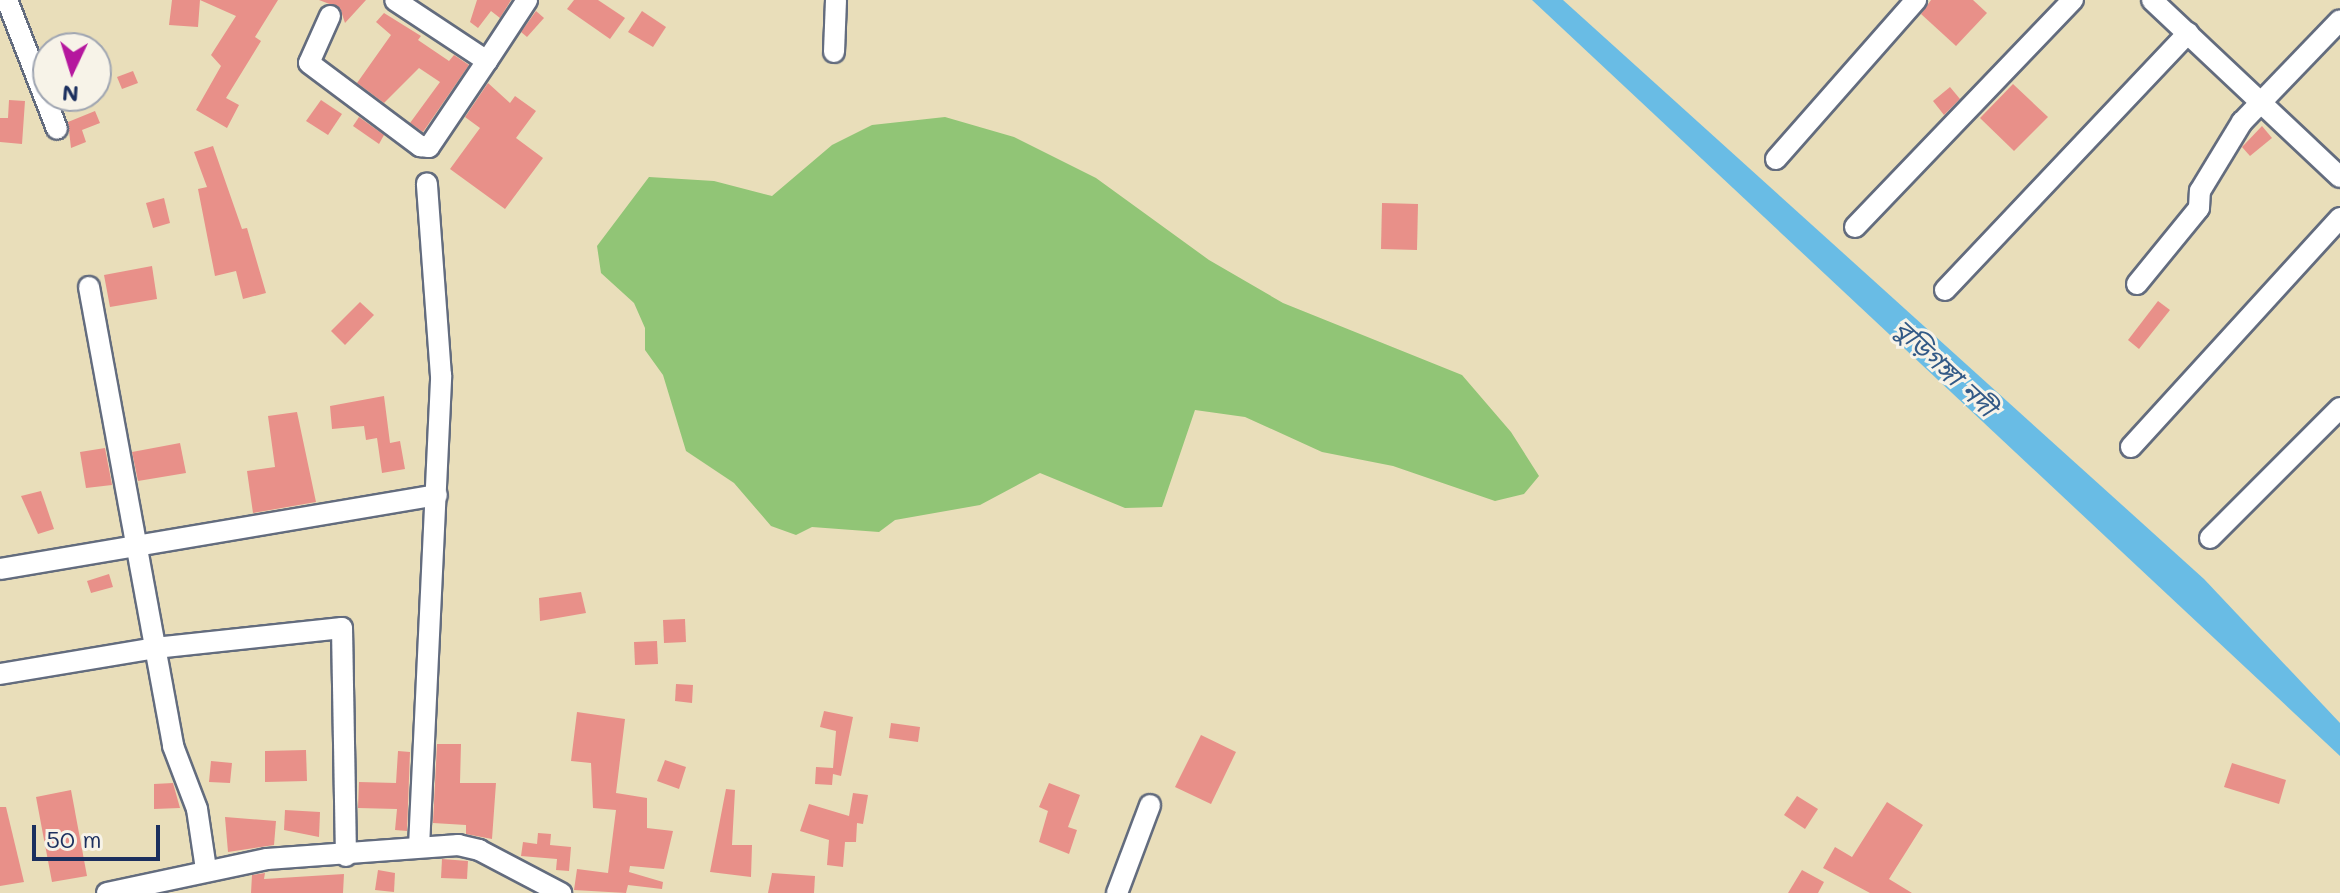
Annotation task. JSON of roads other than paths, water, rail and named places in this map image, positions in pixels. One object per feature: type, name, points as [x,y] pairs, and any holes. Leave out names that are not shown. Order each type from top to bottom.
[{"type":"street","points":[[7,0],[57,129]]},
{"type":"street","points":[[395,0],[487,61]]},
{"type":"street","points":[[330,16],[309,63],[420,146],[429,147],[527,0]]},
{"type":"street","points":[[834,52],[836,0]]},
{"type":"street","points":[[1776,159],[1916,0]]},
{"type":"street","points":[[1855,227],[2073,0]]},
{"type":"street","points":[[2152,0],[2340,177]]},
{"type":"street","points":[[2137,284],[2199,208],[2200,191],[2214,166],[2262,101],[2340,20]]},
{"type":"street","points":[[1945,290],[2188,33]]},
{"type":"street","points":[[419,847],[441,376],[427,184]]},
{"type":"street","points":[[2131,447],[2340,218]]},
{"type":"street","points":[[89,287],[139,545],[173,746],[197,809],[206,869]]},
{"type":"street","points":[[2210,538],[2340,408]]},
{"type":"street","points":[[0,569],[437,495]]},
{"type":"street","points":[[0,674],[155,648],[342,628],[346,856]]},
{"type":"street","points":[[1117,893],[1150,805]]},
{"type":"street","points":[[107,893],[177,885],[206,869],[267,859],[346,856],[419,847],[479,850],[561,893]]},
{"type":"water","name":"বুড়িগঙ্গা নদী","points":[[1532,0],[1563,0],[2204,579],[2340,723],[2340,756]]}]
